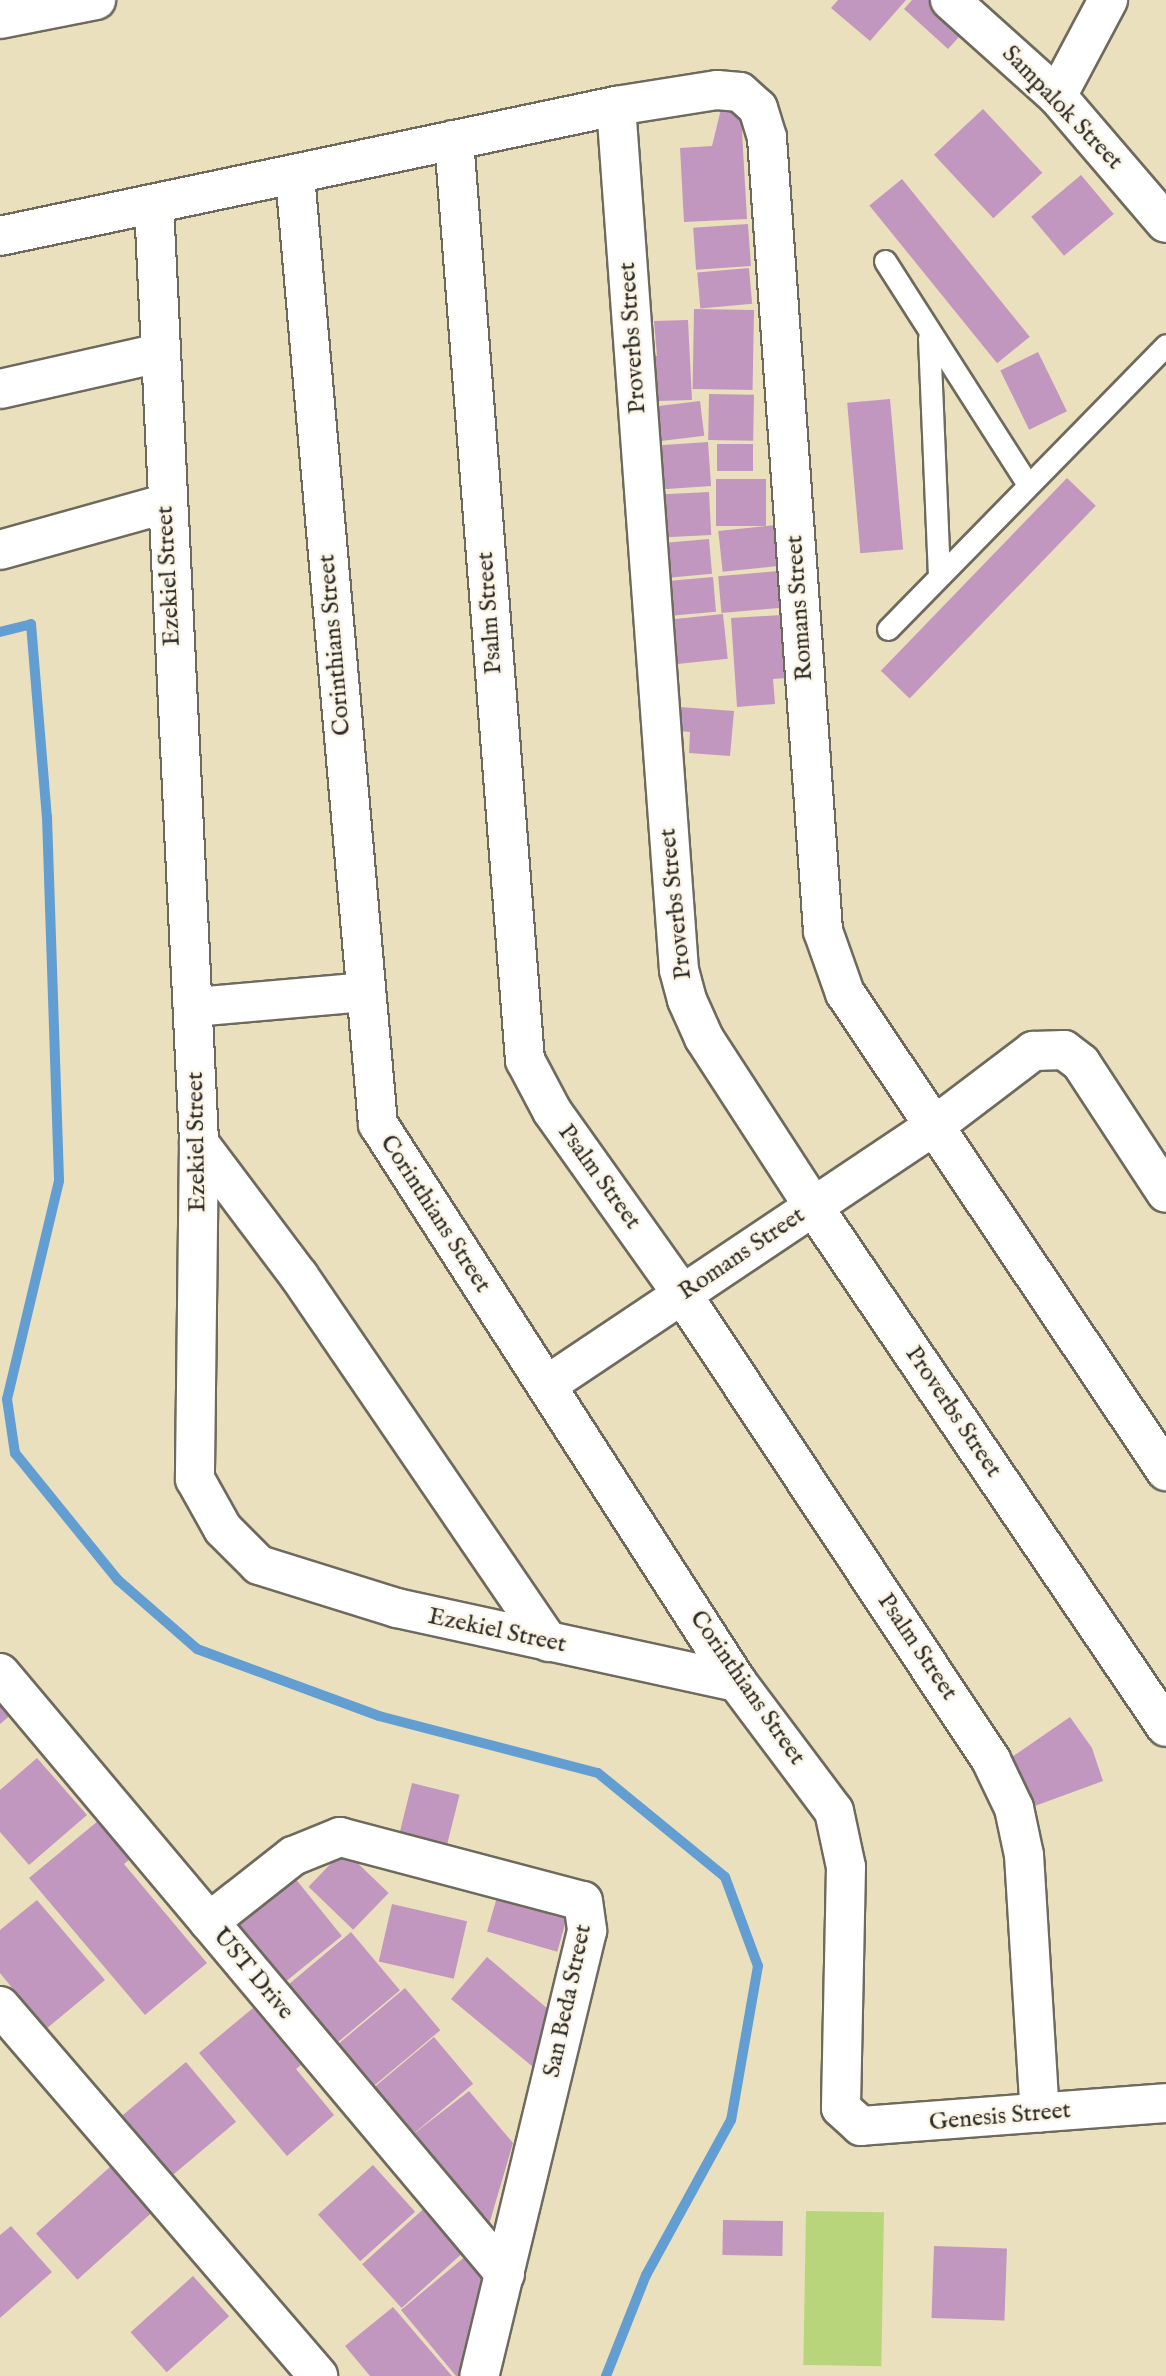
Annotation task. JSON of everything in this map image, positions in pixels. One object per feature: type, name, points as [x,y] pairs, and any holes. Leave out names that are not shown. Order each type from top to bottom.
[{"type":"street","points":[[0,18],[24,0]]},
{"type":"street","points":[[0,18],[96,0]]},
{"type":"street","name":"Sampalok Street","points":[[950,0],[1057,96],[1161,204]]},
{"type":"street","points":[[1057,96],[1108,0]]},
{"type":"street","name":"Romans Street","points":[[616,106],[717,90],[740,92],[758,108],[767,138],[823,930],[845,993],[937,1124],[1166,1471]]},
{"type":"street","points":[[0,236],[295,176],[616,106]]},
{"type":"street","name":"Proverbs Street","points":[[616,106],[679,970],[704,1038],[813,1206],[1166,1727]]},
{"type":"street","name":"Psalm Street","points":[[454,140],[525,1060],[552,1111],[682,1294],[991,1759],[1014,1808],[1024,1855],[1040,2113]]},
{"type":"street","name":"Corinthians Street","points":[[295,176],[378,1124],[737,1682],[834,1811],[846,1867],[841,2108]]},
{"type":"street","name":"Ezekiel Street","points":[[154,205],[165,504],[195,1007],[199,1143],[195,1479],[223,1529],[259,1565],[397,1608],[737,1682]]},
{"type":"street","points":[[0,389],[160,353]]},
{"type":"street","points":[[0,550],[165,504]]},
{"type":"street","points":[[195,1007],[365,992]]},
{"type":"street","name":"Romans Street","points":[[547,1384],[937,1124],[1033,1051],[1064,1050],[1081,1063],[1166,1193]]},
{"type":"street","points":[[199,1143],[299,1276],[549,1642]]},
{"type":"street","name":"UST Drive","points":[[0,1673],[505,2274]]},
{"type":"street","name":"San Beda Street","points":[[209,1922],[293,1856],[340,1837],[583,1900],[587,1931],[479,2376]]},
{"type":"street","points":[[0,2006],[318,2376]]},
{"type":"street","name":"Genesis Street","points":[[841,2108],[861,2126],[1166,2103]]},
{"type":"lane","points":[[884,261],[929,336],[1028,485]]},
{"type":"lane","points":[[929,336],[939,572]]},
{"type":"lane","points":[[888,629],[939,572],[1166,345]]},
{"type":"green space","points":[[806,2211],[884,2212],[881,2366],[803,2365]]},
{"type":"building","points":[[838,0],[906,0],[870,41],[831,8]]},
{"type":"building","points":[[912,0],[938,0],[968,27],[948,49],[904,9]]},
{"type":"building","points":[[721,109],[741,114],[747,219],[684,222],[680,148],[712,146]]},
{"type":"building","points":[[983,109],[1042,173],[993,218],[934,155]]},
{"type":"building","points":[[1081,175],[1114,214],[1064,256],[1031,217]]},
{"type":"building","points":[[902,179],[1030,337],[997,363],[869,205]]},
{"type":"building","points":[[748,224],[751,266],[696,270],[693,228]]},
{"type":"building","points":[[749,268],[752,304],[700,308],[697,273]]},
{"type":"building","points":[[694,309],[754,310],[753,390],[693,389]]},
{"type":"building","points":[[688,320],[692,400],[658,401],[658,393],[646,394],[644,356],[657,356],[654,321]]},
{"type":"building","points":[[1038,352],[1067,411],[1029,430],[1000,370]]},
{"type":"building","points":[[709,394],[754,395],[753,441],[708,440]]},
{"type":"building","points":[[890,399],[903,549],[860,553],[847,403]]},
{"type":"building","points":[[700,401],[704,436],[653,442],[648,407]]},
{"type":"building","points":[[708,442],[711,486],[656,490],[653,446]]},
{"type":"building","points":[[717,444],[753,444],[753,471],[717,471]]},
{"type":"building","points":[[1067,478],[1096,506],[910,699],[881,671]]},
{"type":"building","points":[[716,479],[766,479],[766,526],[716,526]]},
{"type":"building","points":[[709,492],[711,535],[661,538],[659,495]]},
{"type":"building","points":[[776,525],[780,566],[723,572],[718,531]]},
{"type":"building","points":[[709,539],[712,574],[666,578],[663,543]]},
{"type":"building","points":[[778,571],[781,608],[721,613],[718,576]]},
{"type":"building","points":[[713,577],[716,612],[671,616],[668,581]]},
{"type":"building","points":[[723,614],[728,659],[675,664],[670,620]]},
{"type":"building","points":[[781,615],[786,678],[773,679],[775,704],[737,707],[731,618]]},
{"type":"building","points":[[680,707],[734,711],[730,756],[689,753],[690,732],[679,731]]},
{"type":"building","points":[[0,1688],[18,1709],[0,1724]]},
{"type":"building","points":[[1070,1717],[1092,1748],[1103,1781],[1032,1807],[1009,1759]]},
{"type":"building","points":[[37,1758],[87,1815],[29,1865],[0,1832],[0,1790]]},
{"type":"building","points":[[412,1783],[460,1795],[444,1856],[397,1844]]},
{"type":"building","points":[[98,1821],[130,1859],[124,1864],[207,1963],[145,2015],[29,1878]]},
{"type":"building","points":[[344,1850],[389,1893],[353,1930],[309,1887]]},
{"type":"building","points":[[294,1877],[342,1936],[278,1988],[230,1929]]},
{"type":"building","points":[[497,1897],[567,1917],[557,1952],[487,1932]]},
{"type":"building","points":[[37,1900],[105,1980],[46,2029],[0,1973],[0,1930]]},
{"type":"building","points":[[392,1904],[467,1921],[454,1979],[379,1961]]},
{"type":"building","points":[[351,1932],[400,1990],[329,2049],[281,1991]]},
{"type":"building","points":[[487,1957],[548,2009],[533,2067],[451,1999]]},
{"type":"building","points":[[405,1988],[440,2030],[374,2086],[338,2044]]},
{"type":"building","points":[[253,2008],[301,2065],[296,2069],[334,2115],[287,2156],[199,2053]]},
{"type":"building","points":[[434,2037],[473,2084],[408,2138],[369,2092]]},
{"type":"building","points":[[186,2062],[236,2122],[164,2182],[114,2122]]},
{"type":"building","points":[[469,2091],[513,2143],[486,2235],[407,2139]]},
{"type":"building","points":[[373,2165],[415,2212],[360,2261],[318,2215]]},
{"type":"building","points":[[111,2166],[152,2212],[77,2280],[36,2234]]},
{"type":"building","points":[[429,2204],[468,2248],[402,2308],[362,2264]]},
{"type":"building","points":[[723,2220],[783,2221],[782,2256],[722,2255]]},
{"type":"building","points":[[11,2226],[52,2272],[0,2318],[0,2235]]},
{"type":"building","points":[[934,2246],[1007,2249],[1004,2321],[931,2318]]},
{"type":"building","points":[[473,2250],[495,2277],[465,2376],[456,2376],[401,2310]]},
{"type":"building","points":[[193,2276],[229,2316],[167,2372],[131,2332]]},
{"type":"building","points":[[393,2307],[452,2376],[370,2376],[345,2346]]},
{"type":"waterway","points":[[0,632],[31,624],[47,817],[59,1181],[7,1399],[15,1453],[118,1580],[197,1649],[379,1716],[598,1773],[725,1877],[758,1966],[731,2120],[646,2275],[606,2376]]}]
